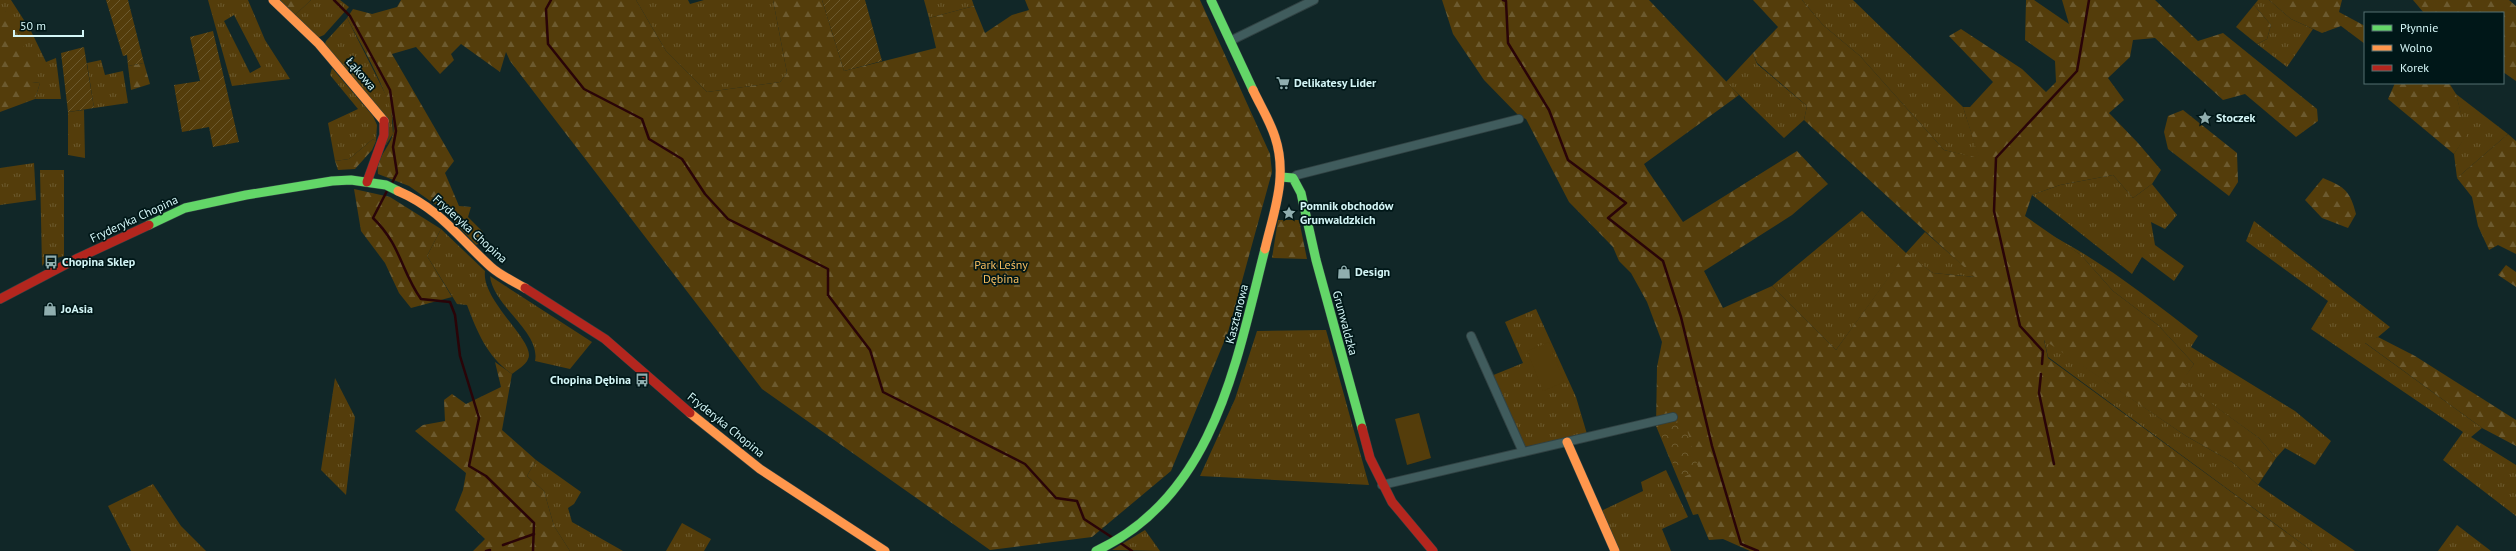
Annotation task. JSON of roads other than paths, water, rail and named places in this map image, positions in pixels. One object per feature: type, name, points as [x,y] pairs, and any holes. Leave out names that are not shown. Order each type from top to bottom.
[{"type":"street","name":"Łąkowa","points":[[273,0],[319,44],[384,122],[384,135],[367,182]]},
{"type":"street","name":"Kasztanowa","points":[[1096,551],[1118,539],[1170,496],[1184,479],[1225,396],[1239,354],[1281,177],[1281,159],[1274,137],[1211,0]]},
{"type":"street","points":[[1230,41],[1314,0]]},
{"type":"street","points":[[1281,177],[1293,178],[1299,174],[1519,119]]},
{"type":"street","name":"Grunwaldzka","points":[[1293,178],[1301,192],[1316,260],[1357,415],[1370,458],[1382,485],[1396,508],[1433,551]]},
{"type":"street","name":"Fryderyka Chopina","points":[[0,299],[78,258],[185,208],[319,183],[343,180],[386,185],[414,197],[436,212],[492,268],[605,339],[717,436],[760,469],[885,551]]},
{"type":"street","points":[[1471,336],[1523,452]]},
{"type":"street","points":[[1382,485],[1673,417]]},
{"type":"street","points":[[1567,442],[1615,551]]},
{"type":"waterway","points":[[334,0],[350,16],[390,90],[396,131],[393,147],[397,173],[392,183]]},
{"type":"waterway","points":[[551,0],[546,9],[548,44],[584,89],[642,119],[649,139],[682,159],[705,194],[728,219],[828,269],[828,295],[870,350],[883,392],[1025,464],[1056,498],[1077,501],[1084,519],[1113,538]]},
{"type":"waterway","points":[[1503,0],[1506,1],[1508,43],[1549,110],[1568,160],[1626,203],[1608,218],[1663,261],[1681,317],[1712,446],[1741,544],[1758,551]]},
{"type":"waterway","points":[[2042,364],[2043,351],[2020,326],[1994,211],[1996,158],[2077,71],[2089,0]]},
{"type":"waterway","points":[[388,189],[373,218],[390,238],[414,289],[421,299],[450,302],[455,315],[460,356],[479,418],[469,466],[486,476],[534,523],[533,551]]},
{"type":"waterway","points":[[2041,374],[2039,393],[2054,464]]},
{"type":"waterway","points":[[503,545],[534,534]]},
{"type":"waterway","points":[[1119,542],[1132,551]]},
{"type":"waterway","points":[[486,551],[490,550]]},
{"type":"place","name":"Delikatesy Lider","points":[[1283,83]]},
{"type":"place","name":"Stoczek","points":[[2205,118]]},
{"type":"place","name":"Pomnik obchodów Grunwaldzkich","points":[[1289,213]]},
{"type":"place","name":"Chopina Sklep","points":[[51,262]]},
{"type":"place","name":"Design","points":[[1344,272]]},
{"type":"place","name":"JoAsia","points":[[50,309]]},
{"type":"place","name":"Chopina Dębina","points":[[642,380]]},
{"type":"park label","name":"Park Leśny Dębina","points":[[1001,272]]}]
